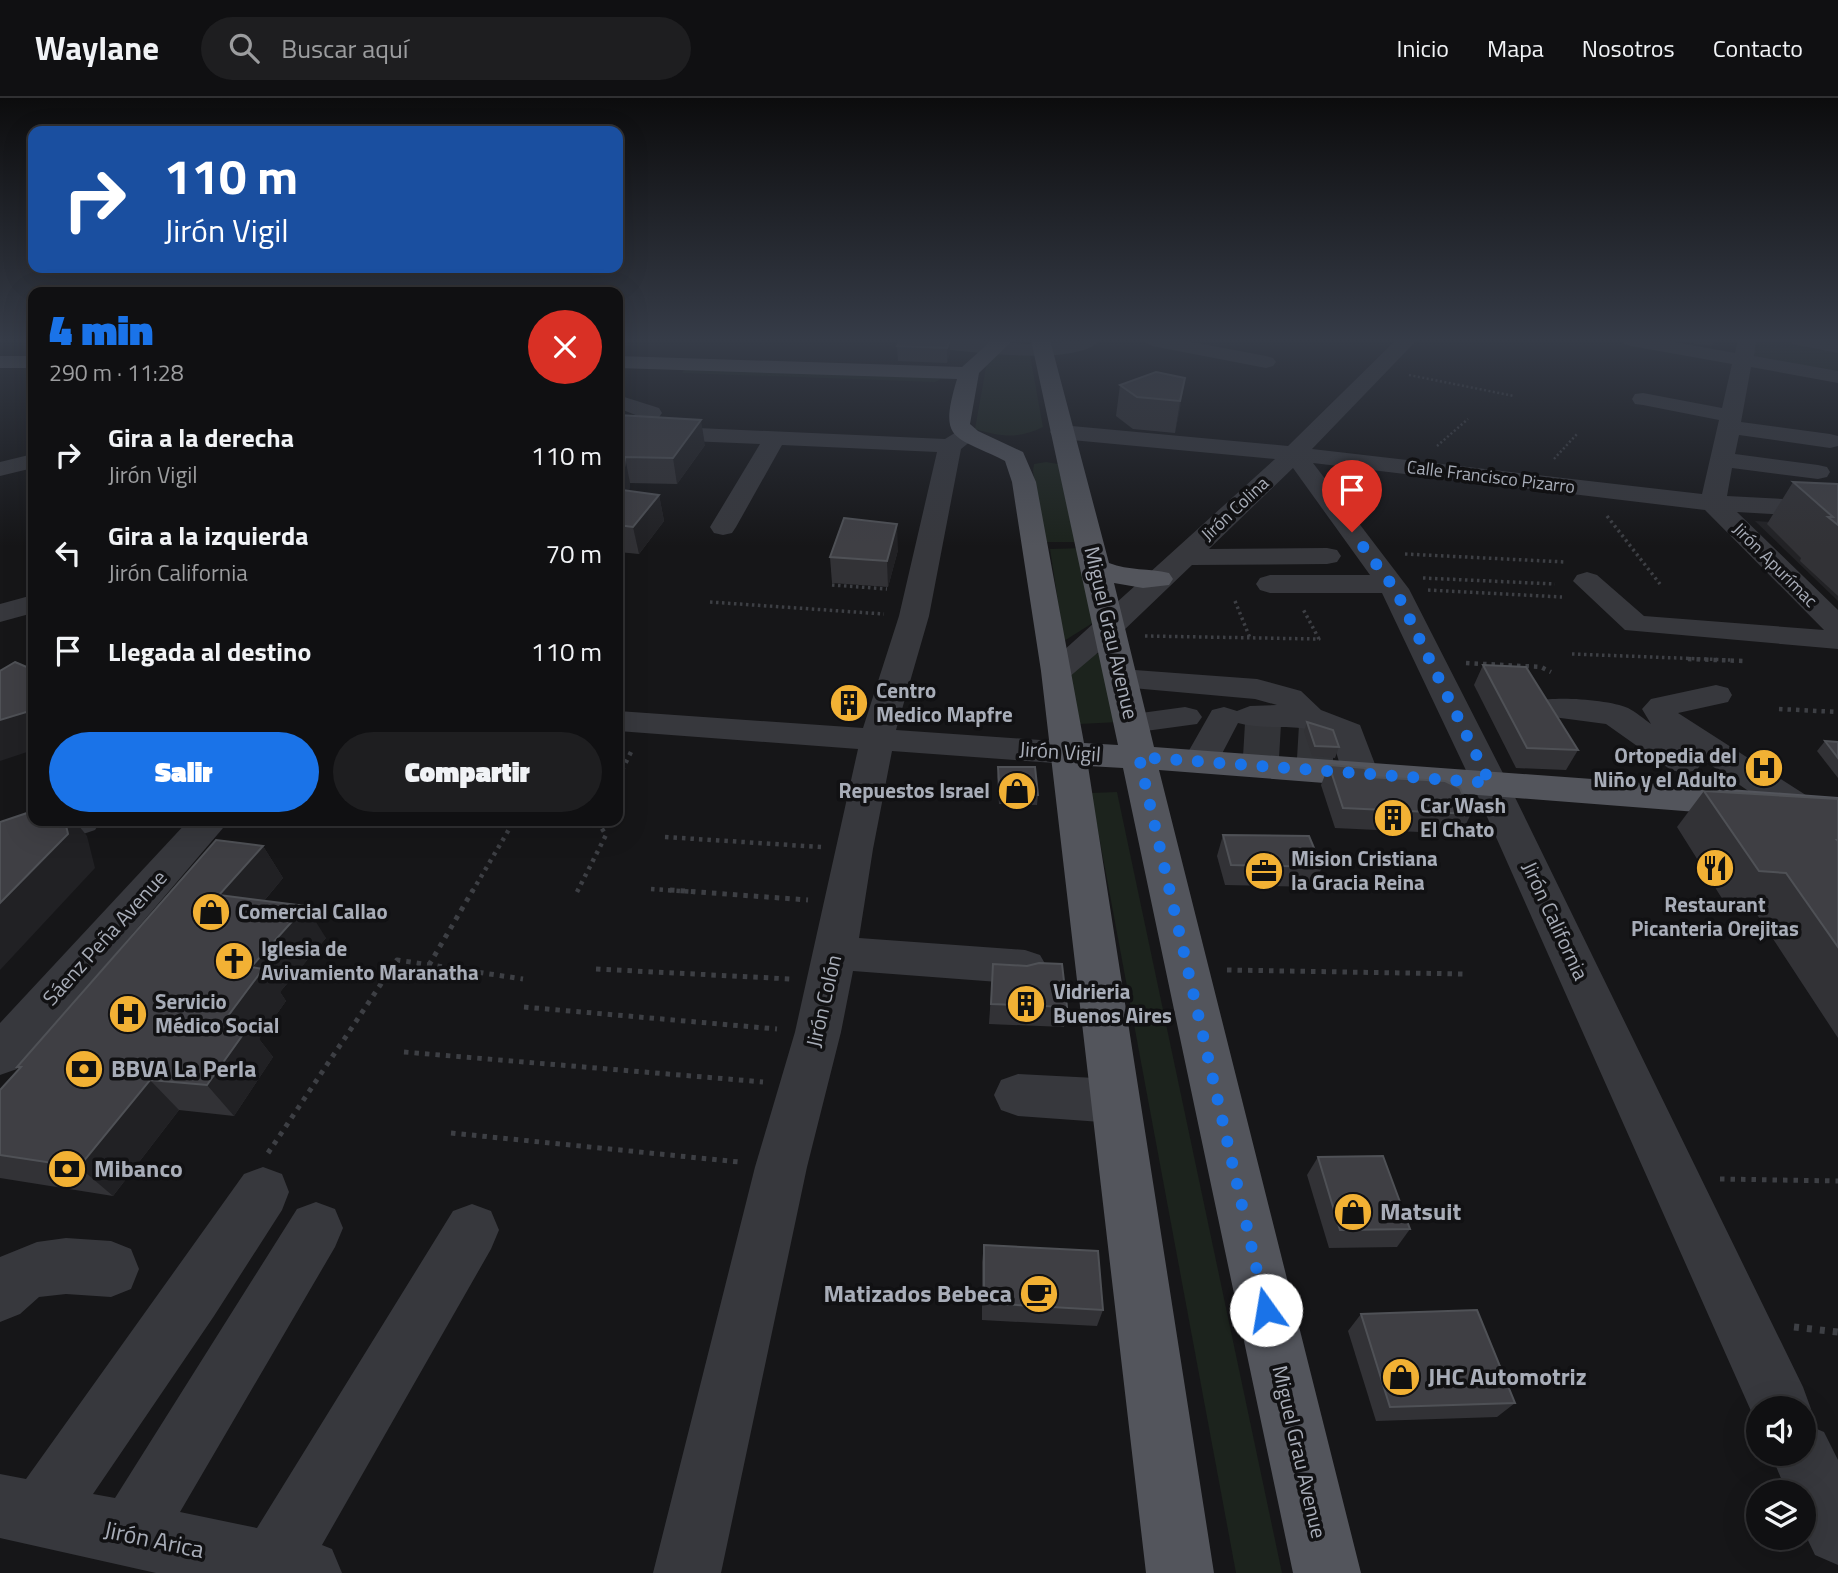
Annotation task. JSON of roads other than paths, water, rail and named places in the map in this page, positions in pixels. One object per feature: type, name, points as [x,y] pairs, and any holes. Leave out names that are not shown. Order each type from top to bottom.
[{"type":"main road","points":[[960,409],[957,421],[959,430],[1008,441],[1021,468],[1057,671],[1180,1573]]},
{"type":"main road","name":"Miguel Grau Avenue","points":[[1019,409],[1008,441],[1089,537],[1096,568],[1139,694],[1186,969],[1327,1573]]},
{"type":"main road","points":[[1034,541],[1064,546],[1079,543],[1089,537]]},
{"type":"main road","points":[[1096,568],[1126,578],[1159,579]]},
{"type":"main road","name":"Jirón Vigil","points":[[1068,753],[1139,694],[1236,725],[1352,755],[1490,783],[1838,810]]},
{"type":"street","points":[[623,430],[642,425],[651,413],[640,409]]},
{"type":"street","name":"Jirón Colina","points":[[1057,671],[1139,694],[1159,579],[1339,409]]},
{"type":"street","points":[[1680,409],[1730,422],[1830,441]]},
{"type":"street","points":[[1713,503],[1733,409]]},
{"type":"street","name":"Calle Francisco Pizarro","points":[[623,431],[680,427],[775,438],[864,432],[1294,454],[1713,503],[1838,510]]},
{"type":"street","points":[[723,527],[775,438]]},
{"type":"street","name":"Jirón Colón","points":[[687,1573],[781,1167],[818,1032],[853,849],[883,713],[916,603],[1008,441]]},
{"type":"street","name":"Jirón California","points":[[1294,454],[1391,583],[1431,661],[1775,1396]]},
{"type":"street","points":[[1722,459],[1818,472]]},
{"type":"street","points":[[0,469],[28,462]]},
{"type":"street","name":"Jirón Apurímac","points":[[1713,503],[1838,627]]},
{"type":"street","points":[[1183,557],[1327,556]]},
{"type":"street","points":[[1572,580],[1636,624],[1838,640]]},
{"type":"street","points":[[1270,584],[1391,583]]},
{"type":"street","points":[[0,612],[28,605]]},
{"type":"street","points":[[1672,644],[1838,653]]},
{"type":"street","points":[[1139,694],[1169,682]]},
{"type":"street","points":[[1139,694],[1169,682]]},
{"type":"street","points":[[1169,682],[1236,725],[1308,715],[1333,723],[1349,733],[1352,755]]},
{"type":"street","points":[[1716,695],[1659,709],[1662,718],[1687,737],[1714,751],[1799,807]]},
{"type":"street","points":[[1550,708],[1615,716],[1744,803]]},
{"type":"street","name":"Jirón Vigil","points":[[623,721],[1068,753]]},
{"type":"street","points":[[0,848],[67,826]]},
{"type":"street","name":"Sáenz Peña Avenue","points":[[0,1055],[206,826]]},
{"type":"street","points":[[832,967],[1025,967]]},
{"type":"street","points":[[1018,1095],[1115,1101]]},
{"type":"street","points":[[20,1511],[194,1296],[265,1173]]},
{"type":"street","points":[[130,1535],[316,1228]]},
{"type":"street","points":[[291,1569],[472,1230]]},
{"type":"street","points":[[0,1294],[25,1272],[52,1265],[111,1269]]},
{"type":"street","points":[[1808,1466],[1838,1532]]},
{"type":"street","name":"Jirón Arica","points":[[20,1511],[291,1569]]},
{"type":"tunnel","points":[[1244,740],[1345,746]]},
{"type":"place","name":"Centro Medico Mapfre","points":[[849,703]]},
{"type":"place","name":"Ortopedia del Niño y el Adulto","points":[[1764,768]]},
{"type":"place","name":"Repuestos Israel","points":[[1017,791]]},
{"type":"place","name":"Car Wash El Chato","points":[[1393,818]]},
{"type":"place","name":"Restaurant Picanteria Orejitas","points":[[1715,868]]},
{"type":"place","name":"Mision Cristiana la Gracia Reina","points":[[1264,871]]},
{"type":"place","name":"Comercial Callao","points":[[211,912]]},
{"type":"place","name":"Iglesia de Avivamiento Maranatha","points":[[234,961]]},
{"type":"place","name":"Vidrieria Buenos Aires","points":[[1026,1004]]},
{"type":"place","name":"Servicio Médico Social","points":[[128,1014]]},
{"type":"place","name":"BBVA La Perla","points":[[84,1069]]},
{"type":"place","name":"Mibanco","points":[[67,1169]]},
{"type":"place","name":"Matsuit","points":[[1353,1212]]},
{"type":"place","name":"Matizados Bebeca","points":[[1039,1294]]},
{"type":"place","name":"JHC Automotriz","points":[[1401,1377]]}]
